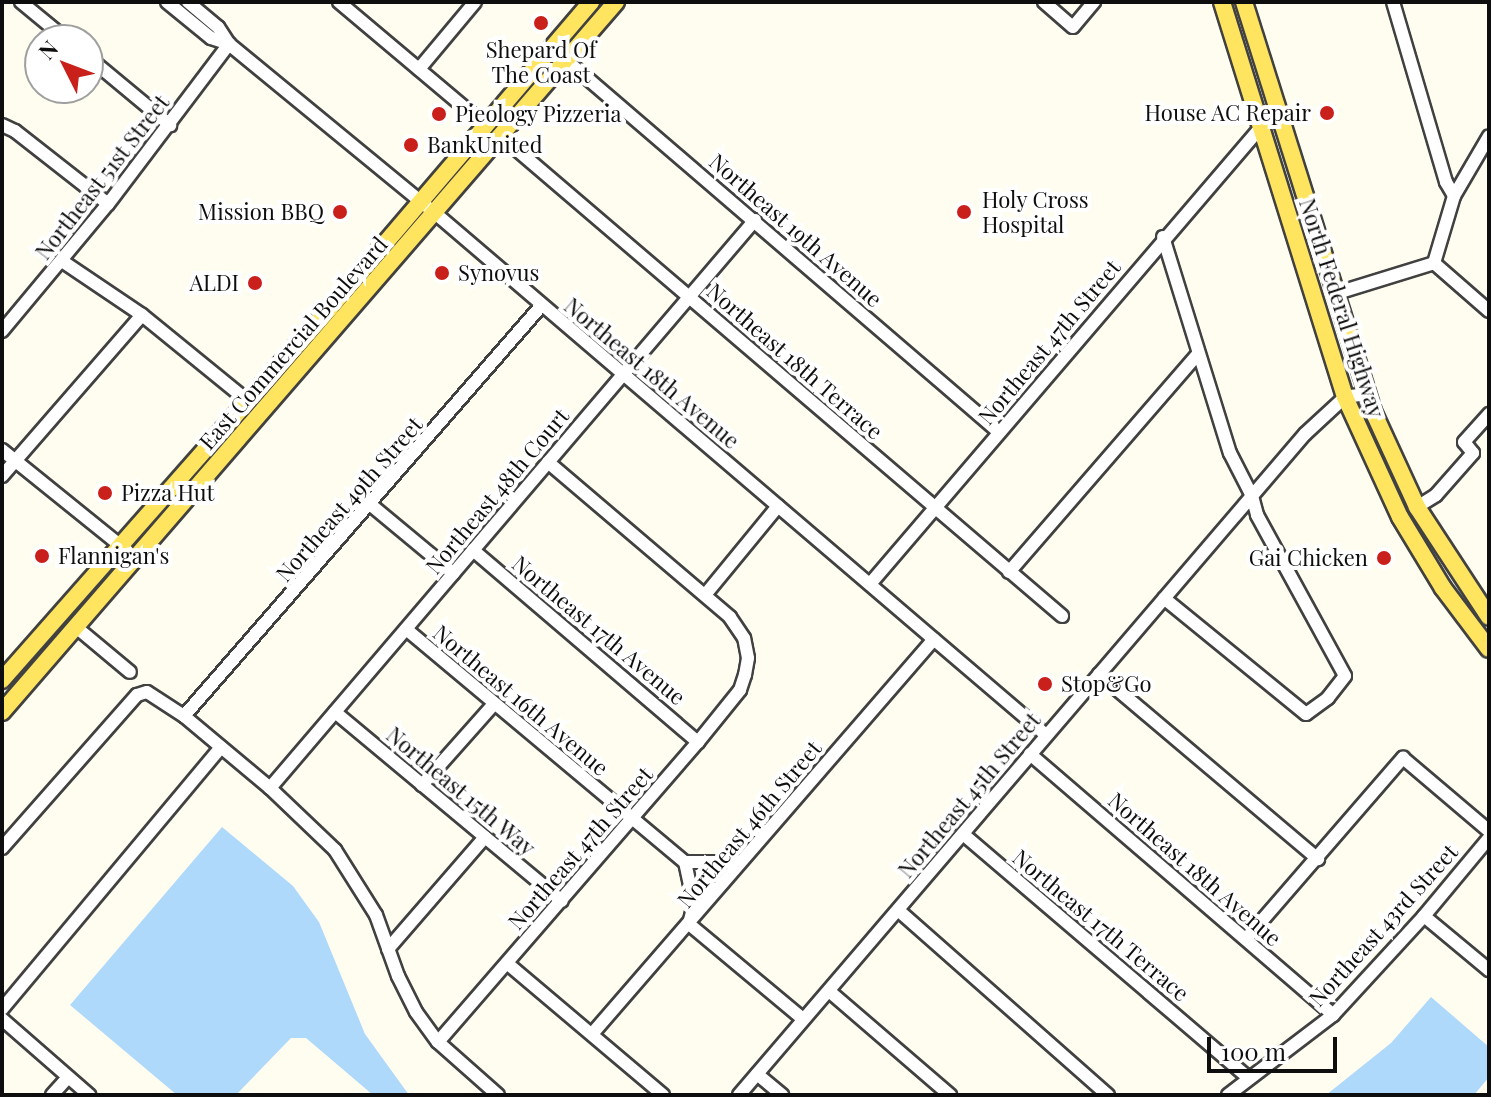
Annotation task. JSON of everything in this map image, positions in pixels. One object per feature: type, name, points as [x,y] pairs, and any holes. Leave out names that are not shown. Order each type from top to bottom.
[{"type":"main road","name":"East Commercial Boulevard","points":[[2,680],[248,401],[591,2]]},
{"type":"main road","name":"East Commercial Boulevard","points":[[2,712],[616,2]]},
{"type":"main road","name":"North Federal Highway","points":[[1222,2],[1345,397],[1398,513],[1443,588],[1489,649]]},
{"type":"main road","name":"North Federal Highway","points":[[1244,2],[1367,394],[1417,507],[1489,617]]},
{"type":"main road","points":[[1307,276],[1334,294]]},
{"type":"street","points":[[21,2],[48,24]]},
{"type":"street","name":"Northeast 18th Avenue","points":[[167,2],[211,38],[229,44]]},
{"type":"street","name":"Northeast 18th Avenue","points":[[188,2],[218,27],[229,44],[435,213],[1046,735]]},
{"type":"street","points":[[339,2],[485,125]]},
{"type":"street","points":[[419,69],[475,2]]},
{"type":"street","points":[[1044,2],[1073,27],[1092,3]]},
{"type":"street","points":[[1393,2],[1446,182],[1454,196]]},
{"type":"street","name":"Northeast 51st Street","points":[[2,331],[108,204],[229,44]]},
{"type":"street","name":"Northeast 19th Avenue","points":[[566,60],[999,432]]},
{"type":"street","points":[[104,70],[170,125]]},
{"type":"street","points":[[2,125],[15,131],[108,204]]},
{"type":"street","name":"Northeast 47th Street","points":[[870,584],[1163,237],[1261,127]]},
{"type":"street","points":[[1434,263],[1454,196],[1489,136]]},
{"type":"street","name":"Northeast 18th Terrace","points":[[502,137],[1062,616]]},
{"type":"street","name":"Northeast 48th Court","points":[[270,788],[755,220]]},
{"type":"street","points":[[1163,237],[1230,453],[1252,496],[1257,515],[1345,676],[1328,698],[1306,714],[1164,598]]},
{"type":"street","points":[[62,261],[142,315],[248,401]]},
{"type":"street","points":[[1334,294],[1434,263]]},
{"type":"street","points":[[1434,263],[1489,311]]},
{"type":"street","name":"Northeast 49th Street","points":[[184,716],[371,505],[541,306]]},
{"type":"street","points":[[2,476],[142,315]]},
{"type":"street","points":[[1009,572],[1198,354]]},
{"type":"street","points":[[1345,397],[1367,394]]},
{"type":"street","name":"Northeast 45th Street","points":[[739,1095],[1305,434],[1345,397]]},
{"type":"street","points":[[1417,507],[1436,495],[1473,453],[1464,442],[1489,414]]},
{"type":"street","points":[[2,450],[17,459],[136,558]]},
{"type":"street","points":[[548,462],[705,595],[778,506]]},
{"type":"street","points":[[371,505],[453,573]]},
{"type":"street","name":"Northeast 17th Avenue","points":[[473,550],[698,742]]},
{"type":"street","points":[[1443,588],[1460,576]]},
{"type":"street","name":"Northeast 47th Street","points":[[438,1042],[740,690],[748,658],[744,638],[730,617],[705,595]]},
{"type":"street","points":[[76,627],[130,672]]},
{"type":"street","name":"Northeast 16th Avenue","points":[[406,629],[685,862]]},
{"type":"street","name":"Northeast 46th Street","points":[[592,1034],[934,639]]},
{"type":"street","points":[[1099,674],[1318,859]]},
{"type":"street","points":[[2,848],[137,695],[147,692],[184,716],[270,788],[335,850],[359,884],[416,1012],[438,1042],[498,1095]]},
{"type":"street","points":[[422,785],[494,704]]},
{"type":"street","name":"Northeast 15th Way","points":[[335,712],[562,901]]},
{"type":"street","points":[[2,1009],[221,747]]},
{"type":"street","name":"Northeast 18th Avenue","points":[[1030,754],[1333,1015]]},
{"type":"street","points":[[1246,939],[1403,758],[1489,831]]},
{"type":"street","name":"Northeast 17th Terrace","points":[[963,834],[1249,1078]]},
{"type":"street","points":[[388,949],[485,837]]},
{"type":"street","name":"Northeast 43rd Street","points":[[1228,1095],[1333,1015],[1424,916],[1489,838]]},
{"type":"street","points":[[740,862],[685,862],[694,904],[689,924],[802,1018]]},
{"type":"street","points":[[898,910],[1108,1095]]},
{"type":"street","points":[[1424,916],[1489,970]]},
{"type":"street","points":[[508,964],[663,1095]]},
{"type":"street","points":[[829,991],[950,1095]]},
{"type":"street","points":[[2,1019],[89,1095]]},
{"type":"street","points":[[757,1074],[782,1095]]},
{"type":"street","points":[[52,1095],[68,1077]]},
{"type":"water","points":[[222,827],[293,886],[319,922],[365,1034],[409,1095],[373,1095],[306,1038],[291,1038],[236,1095],[177,1095],[70,1005]]},
{"type":"water","points":[[1431,997],[1489,1047],[1489,1077],[1474,1095],[1326,1095],[1391,1043]]},
{"type":"place","name":"Shepard Of The Coast","points":[[541,23]]},
{"type":"place","name":"House AC Repair","points":[[1327,113]]},
{"type":"place","name":"Pieology Pizzeria","points":[[439,114]]},
{"type":"place","name":"BankUnited","points":[[411,145]]},
{"type":"place","name":"Mission BBQ","points":[[340,212]]},
{"type":"place","name":"Holy Cross Hospital","points":[[964,212]]},
{"type":"place","name":"Synovus","points":[[442,273]]},
{"type":"place","name":"ALDI","points":[[255,283]]},
{"type":"place","name":"Pizza Hut","points":[[105,493]]},
{"type":"place","name":"Flannigan's","points":[[42,556]]},
{"type":"place","name":"Gai Chicken","points":[[1384,558]]},
{"type":"place","name":"Stop&Go","points":[[1045,684]]}]
